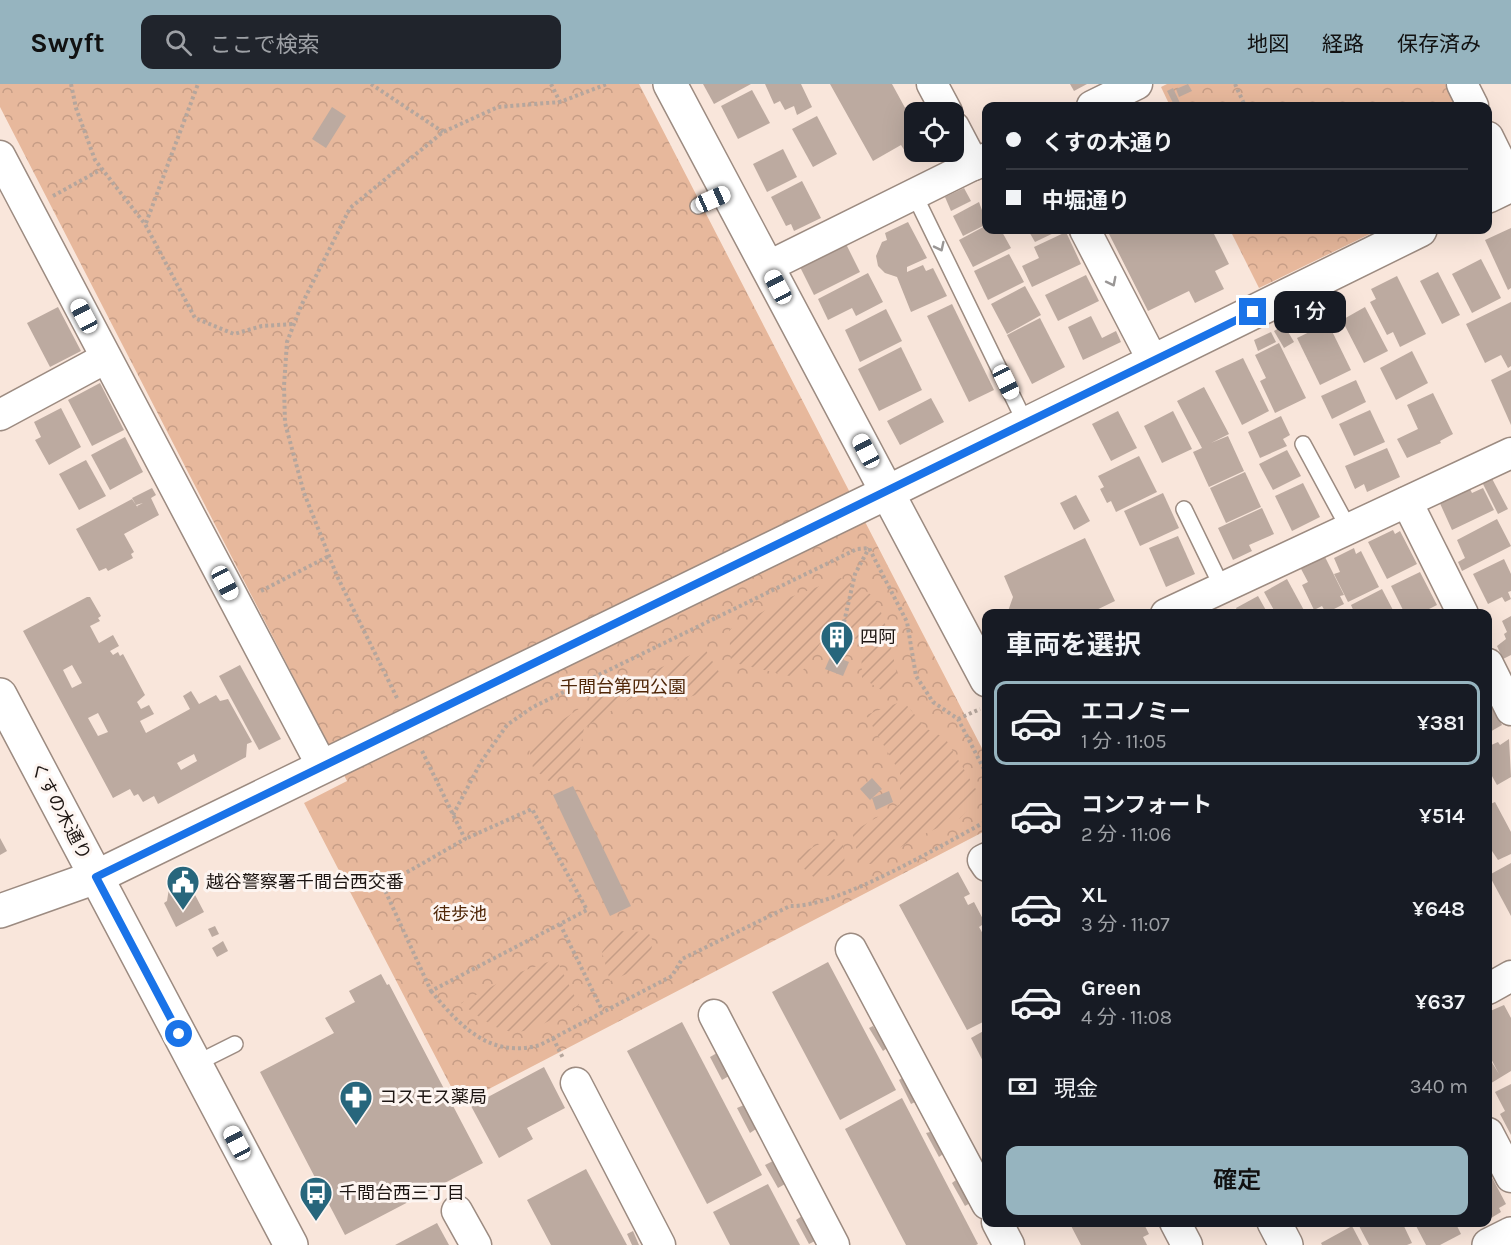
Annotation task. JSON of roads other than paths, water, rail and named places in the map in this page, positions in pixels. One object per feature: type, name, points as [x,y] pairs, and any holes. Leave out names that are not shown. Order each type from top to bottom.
[{"type":"street","points":[[670,84],[982,671]]},
{"type":"street","points":[[932,84],[941,102]]},
{"type":"street","points":[[1100,102],[1137,84]]},
{"type":"street","points":[[1462,84],[1471,102]]},
{"type":"street","points":[[767,267],[980,161],[964,140]]},
{"type":"street","points":[[1492,145],[1511,184],[1492,194]]},
{"type":"street","points":[[0,156],[17,206],[106,358],[322,766]]},
{"type":"street","points":[[1087,234],[1153,361]]},
{"type":"street","points":[[0,911],[96,877],[247,814],[322,766],[888,492],[1412,234]]},
{"type":"street","points":[[0,415],[106,358]]},
{"type":"street","points":[[1182,609],[1214,599],[1348,529],[1511,453]]},
{"type":"street","points":[[1407,502],[1460,609]]},
{"type":"street","points":[[1492,672],[1511,710]]},
{"type":"street","name":"くすの木通り","points":[[0,695],[291,1245]]},
{"type":"street","points":[[851,949],[982,1195]]},
{"type":"street","points":[[1492,987],[1511,976]]},
{"type":"street","points":[[714,1015],[834,1245]]},
{"type":"street","points":[[576,1083],[660,1245]]},
{"type":"street","points":[[1492,1141],[1511,1177]]},
{"type":"street","points":[[457,1211],[476,1245]]},
{"type":"street","points":[[1000,1227],[1009,1245]]},
{"type":"street","points":[[1178,1227],[1187,1245]]},
{"type":"street","points":[[1277,1227],[1286,1245]]},
{"type":"street","points":[[1489,1245],[1511,1234]]},
{"type":"lane","points":[[698,206],[728,193]]},
{"type":"lane","points":[[914,194],[1026,424]]},
{"type":"lane","points":[[1303,444],[1348,529]]},
{"type":"lane","points":[[1185,509],[1214,599]]},
{"type":"lane","points":[[195,1064],[235,1044]]},
{"type":"place","name":"四阿","points":[[837,666]]},
{"type":"place","name":"越谷警察署千間台西交番","points":[[183,911]]},
{"type":"place","name":"コスモス薬局","points":[[356,1126]]},
{"type":"place","name":"千間台西三丁目","points":[[316,1222]]},
{"type":"park label","name":"千間台第四公園","points":[[623,687]]},
{"type":"park label","name":"徒歩池","points":[[460,914]]}]
